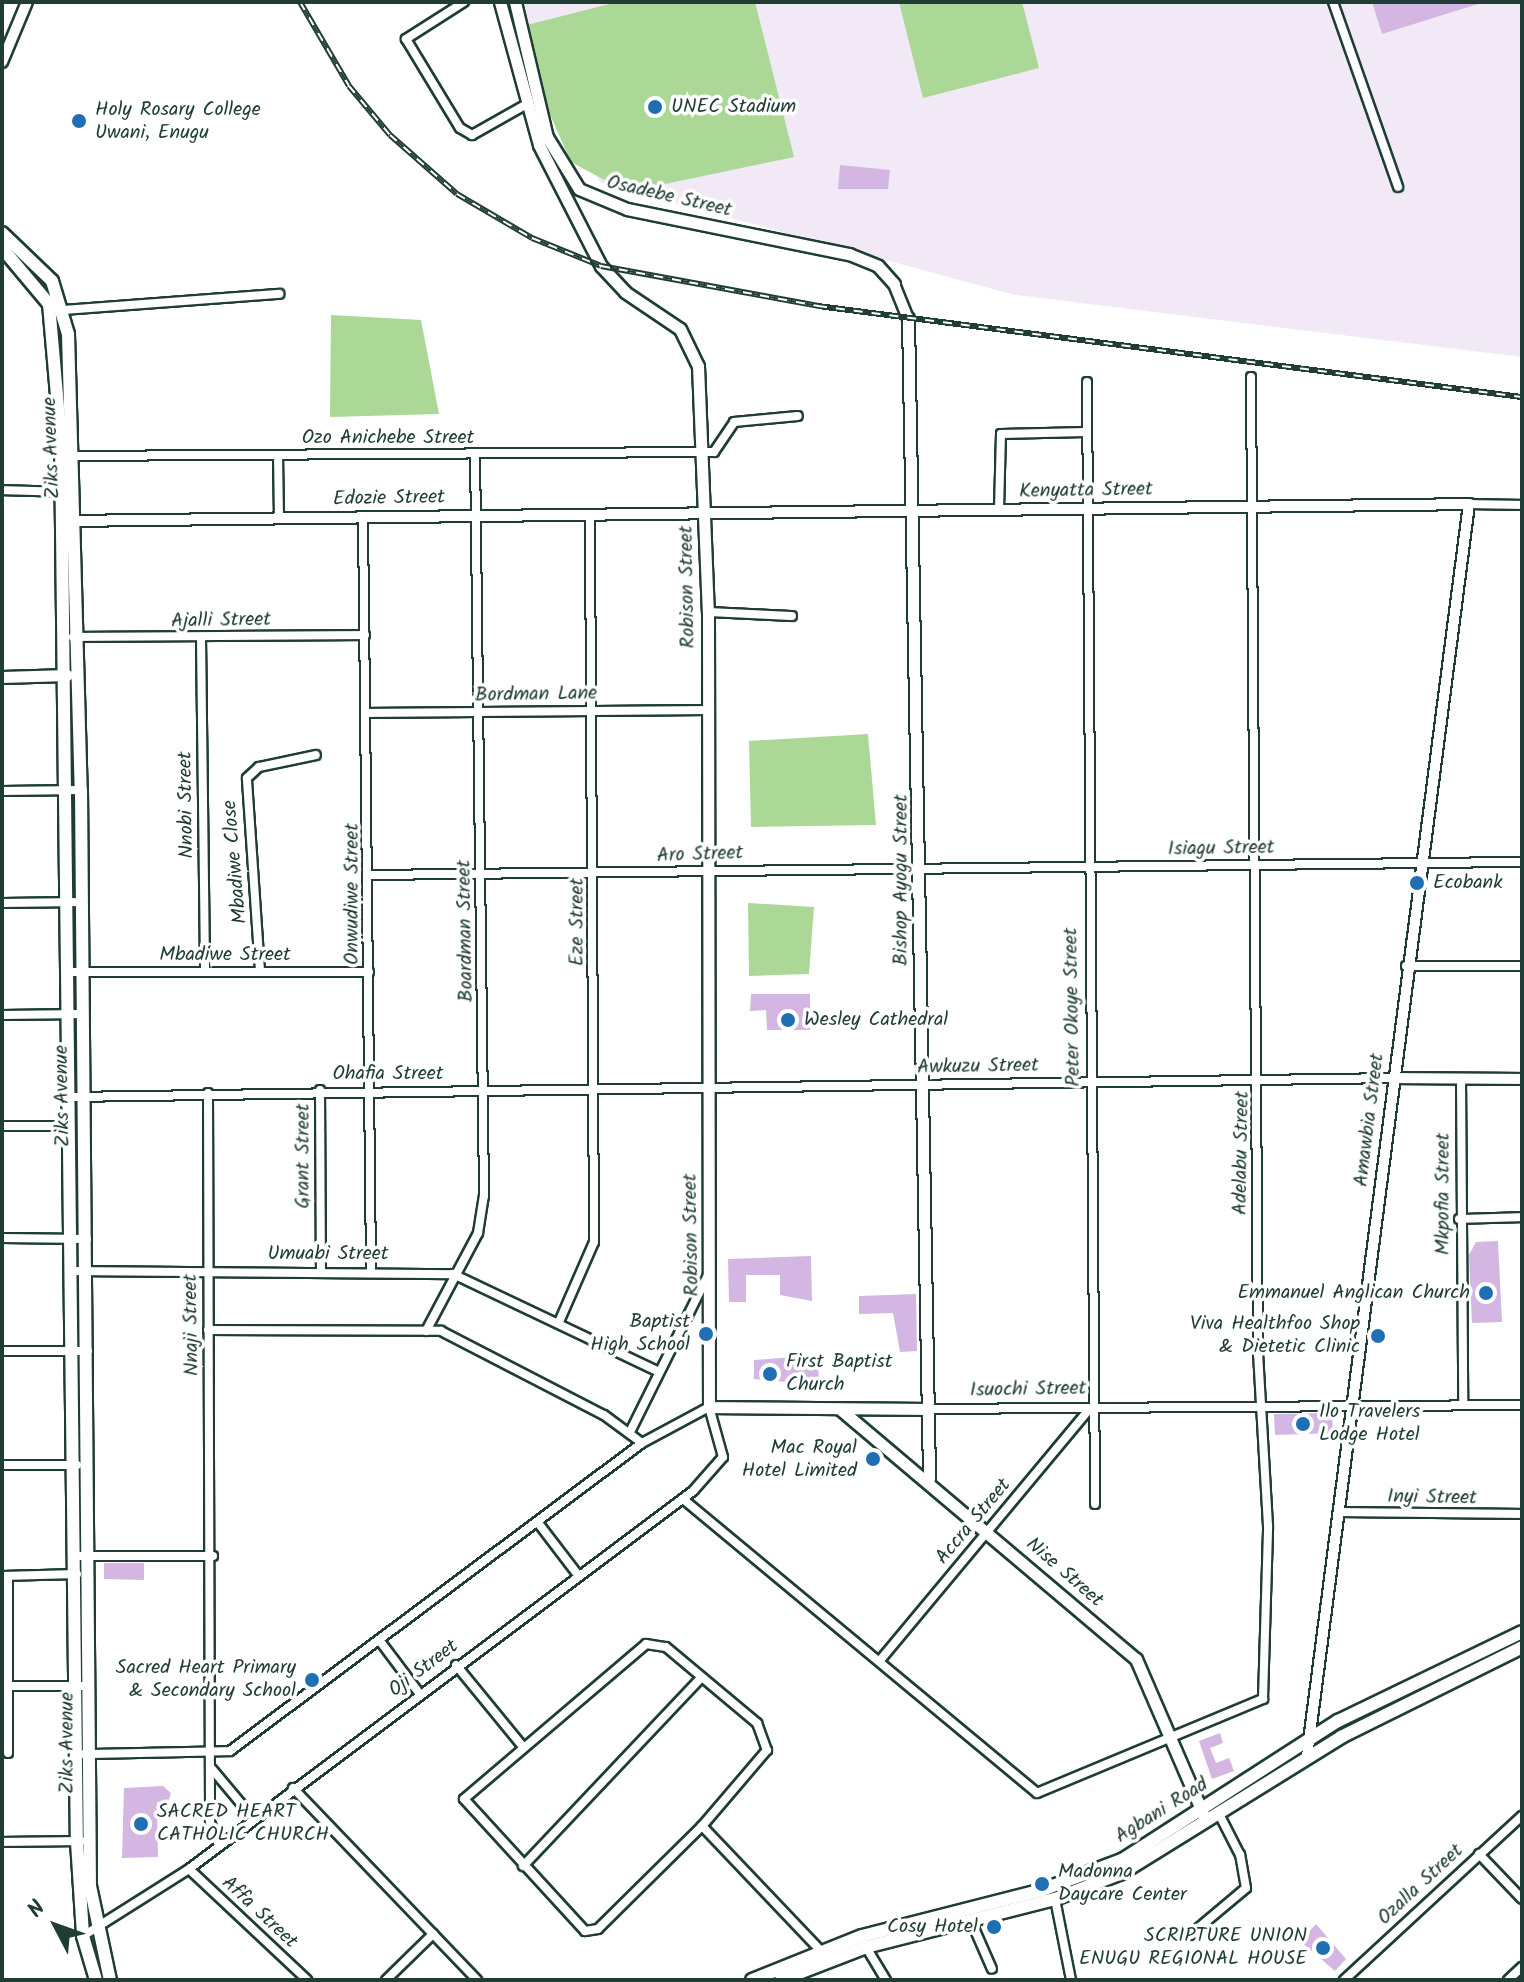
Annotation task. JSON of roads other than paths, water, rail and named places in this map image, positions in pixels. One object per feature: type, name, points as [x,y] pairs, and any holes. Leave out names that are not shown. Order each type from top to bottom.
[{"type":"main road","points":[[500,2],[527,104],[563,196],[614,283],[670,318],[692,346],[703,453]]},
{"type":"main road","name":"Osadebe Street","points":[[515,2],[547,137],[579,189],[627,209],[849,254],[878,266],[894,284]]},
{"type":"main road","points":[[563,196],[579,189]]},
{"type":"main road","name":"Ziks Avenue","points":[[2,233],[44,271],[64,310],[72,674],[81,790],[74,902]]},
{"type":"main road","name":"Ziks Avenue","points":[[2,248],[49,304],[68,456]]},
{"type":"main road","name":"Bishop Ayogu Street","points":[[908,318],[916,511],[926,1084],[925,1409],[929,1479]]},
{"type":"main road","name":"Robison Street","points":[[703,453],[708,612],[709,1407]]},
{"type":"main road","points":[[2,677],[72,674]]},
{"type":"main road","name":"Ziks Avenue","points":[[72,674],[66,791],[74,902],[76,1096],[87,1239],[81,1351],[80,1464],[83,1841],[89,1934],[96,1980]]},
{"type":"main road","name":"Ziks Avenue","points":[[76,1096],[69,1126],[73,1271],[81,1351]]},
{"type":"main road","name":"Isuochi Street","points":[[709,1407],[925,1409]]},
{"type":"main road","name":"Nise Street","points":[[840,1408],[987,1528],[1136,1659],[1204,1817]]},
{"type":"main road","name":"Agbani Road","points":[[781,1980],[866,1947],[1055,1899],[1149,1859],[1306,1739],[1522,1632]]},
{"type":"main road","name":"Agbani Road","points":[[752,1980],[821,1951],[1074,1880],[1149,1847],[1204,1817],[1219,1814],[1307,1756],[1522,1647]]},
{"type":"main road","name":"Ziks Avenue","points":[[89,1934],[110,1980]]},
{"type":"street","points":[[2,62],[27,2]]},
{"type":"street","points":[[464,2],[406,39],[451,115],[472,135],[527,104]]},
{"type":"street","points":[[1333,2],[1398,187]]},
{"type":"street","name":"Bishop Ayogu Street","points":[[894,284],[908,318]]},
{"type":"street","points":[[64,310],[279,294]]},
{"type":"street","name":"Adelabu Street","points":[[1168,1737],[1263,1699],[1264,1406],[1249,505],[1251,377]]},
{"type":"street","name":"Peter Okoye Street","points":[[1087,382],[1086,865],[1095,1504]]},
{"type":"street","points":[[703,453],[722,447],[734,422],[798,416]]},
{"type":"street","points":[[999,510],[1001,434],[1086,432]]},
{"type":"street","name":"Boardman Street","points":[[426,1331],[481,1223],[484,1089],[475,453]]},
{"type":"street","name":"Ozo Anichebe Street","points":[[68,456],[703,453]]},
{"type":"street","points":[[278,455],[279,517]]},
{"type":"street","points":[[2,490],[68,492]]},
{"type":"street","points":[[1469,504],[1522,505]]},
{"type":"street","name":"Kenyatta Street","points":[[704,513],[1469,504]]},
{"type":"street","name":"Amawbia Street","points":[[1307,1756],[1306,1739],[1341,1512],[1349,1404],[1394,1078],[1405,965],[1469,504]]},
{"type":"street","name":"Edozie Street","points":[[68,521],[704,513]]},
{"type":"street","name":"Eze Street","points":[[559,1322],[594,1242],[590,515]]},
{"type":"street","name":"Onwudiwe Street","points":[[363,518],[370,875],[371,1270]]},
{"type":"street","points":[[708,612],[792,616]]},
{"type":"street","name":"Ajalli Street","points":[[71,637],[365,635]]},
{"type":"street","name":"Nnobi Street","points":[[201,638],[205,972]]},
{"type":"street","name":"Bordman Lane","points":[[367,713],[706,710]]},
{"type":"street","name":"Mbadiwe Close","points":[[260,971],[247,778],[259,767],[316,755]]},
{"type":"street","points":[[2,791],[81,790]]},
{"type":"street","name":"Isiagu Street","points":[[920,869],[1522,862]]},
{"type":"street","name":"Aro Street","points":[[370,875],[920,869]]},
{"type":"street","points":[[2,903],[74,902]]},
{"type":"street","points":[[1405,965],[1522,966]]},
{"type":"street","name":"Mbadiwe Street","points":[[76,972],[369,972]]},
{"type":"street","points":[[2,1015],[75,1015]]},
{"type":"street","points":[[1394,1078],[1522,1079]]},
{"type":"street","name":"Awkuzu Street","points":[[707,1084],[1394,1078]]},
{"type":"street","name":"Mkpofia Street","points":[[1461,1079],[1459,1219],[1463,1405]]},
{"type":"street","name":"Ohafia Street","points":[[76,1096],[707,1084]]},
{"type":"street","name":"Grant Street","points":[[320,1090],[321,1270]]},
{"type":"street","name":"Nnaji Street","points":[[208,1093],[208,1330],[213,1556],[210,1822],[219,1846]]},
{"type":"street","points":[[2,1126],[69,1126]]},
{"type":"street","points":[[1459,1219],[1522,1217]]},
{"type":"street","points":[[2,1238],[87,1239]]},
{"type":"street","points":[[630,1432],[711,1268]]},
{"type":"street","name":"Umuabi Street","points":[[73,1271],[371,1270],[453,1274],[659,1372]]},
{"type":"street","points":[[208,1330],[426,1331],[450,1334],[630,1432],[642,1443]]},
{"type":"street","points":[[2,1351],[81,1351]]},
{"type":"street","name":"Isuochi Street","points":[[925,1409],[1522,1405]]},
{"type":"street","points":[[82,1754],[213,1755],[260,1731],[539,1524],[642,1443],[709,1407]]},
{"type":"street","name":"Oji Street","points":[[89,1934],[189,1869],[456,1665],[683,1499],[723,1457],[709,1407]]},
{"type":"street","name":"Accra Street","points":[[882,1658],[987,1528],[1093,1407]]},
{"type":"street","points":[[2,1465],[80,1464]]},
{"type":"street","points":[[683,1499],[882,1658],[1037,1793],[1168,1737]]},
{"type":"street","name":"Inyi Street","points":[[1341,1512],[1522,1514]]},
{"type":"street","points":[[539,1524],[578,1575]]},
{"type":"street","points":[[80,1556],[213,1556]]},
{"type":"street","points":[[8,1753],[5,1576],[80,1574]]},
{"type":"street","points":[[380,1641],[419,1693]]},
{"type":"street","points":[[646,1644],[666,1647],[701,1678],[757,1723],[767,1750],[702,1826],[598,1929],[585,1931],[568,1918],[464,1799],[646,1644]]},
{"type":"street","points":[[456,1665],[523,1747]]},
{"type":"street","points":[[523,1866],[701,1678]]},
{"type":"street","points":[[5,1686],[81,1686]]},
{"type":"street","points":[[212,1768],[254,1819]]},
{"type":"street","points":[[293,1788],[477,1980]]},
{"type":"street","points":[[1190,1935],[1246,1888],[1240,1855],[1219,1814]]},
{"type":"street","name":"Ozalla Street","points":[[1344,1980],[1522,1816]]},
{"type":"street","points":[[702,1826],[821,1951]]},
{"type":"street","points":[[2,1842],[83,1841]]},
{"type":"street","points":[[1479,1854],[1522,1899]]},
{"type":"street","name":"Affa Street","points":[[189,1869],[307,1980]]},
{"type":"street","points":[[1055,1899],[1071,1980]]},
{"type":"street","points":[[971,1921],[992,1969]]},
{"type":"street","points":[[386,1980],[433,1934]]},
{"type":"street","points":[[866,1947],[886,1980]]},
{"type":"street","points":[[815,1966],[818,1980]]},
{"type":"street","points":[[1508,1980],[1522,1967]]},
{"type":"railway","points":[[300,2],[349,86],[390,135],[457,194],[532,238],[601,266],[818,306],[1522,397]]},
{"type":"place","name":"UNEC Stadium","points":[[655,107]]},
{"type":"place","name":"Holy Rosary College Uwani, Enugu","points":[[79,121]]},
{"type":"place","name":"Ecobank","points":[[1417,883]]},
{"type":"place","name":"Wesley Cathedral","points":[[788,1020]]},
{"type":"place","name":"Emmanuel Anglican Church","points":[[1486,1293]]},
{"type":"place","name":"Baptist High School","points":[[706,1334]]},
{"type":"place","name":"Viva Healthfoo Shop & Dietetic Clinic","points":[[1378,1336]]},
{"type":"place","name":"First Baptist Church","points":[[770,1374]]},
{"type":"place","name":"Ilo Travelers Lodge Hotel","points":[[1303,1424]]},
{"type":"place","name":"Mac Royal Hotel Limited","points":[[873,1459]]},
{"type":"place","name":"Sacred Heart Primary & Secondary School","points":[[312,1680]]},
{"type":"place","name":"SACRED HEART CATHOLIC CHURCH","points":[[141,1824]]},
{"type":"place","name":"Madonna Daycare Center","points":[[1042,1884]]},
{"type":"place","name":"Cosy Hotel","points":[[994,1927]]},
{"type":"place","name":"SCRIPTURE UNION ENUGU REGIONAL HOUSE","points":[[1323,1948]]}]
